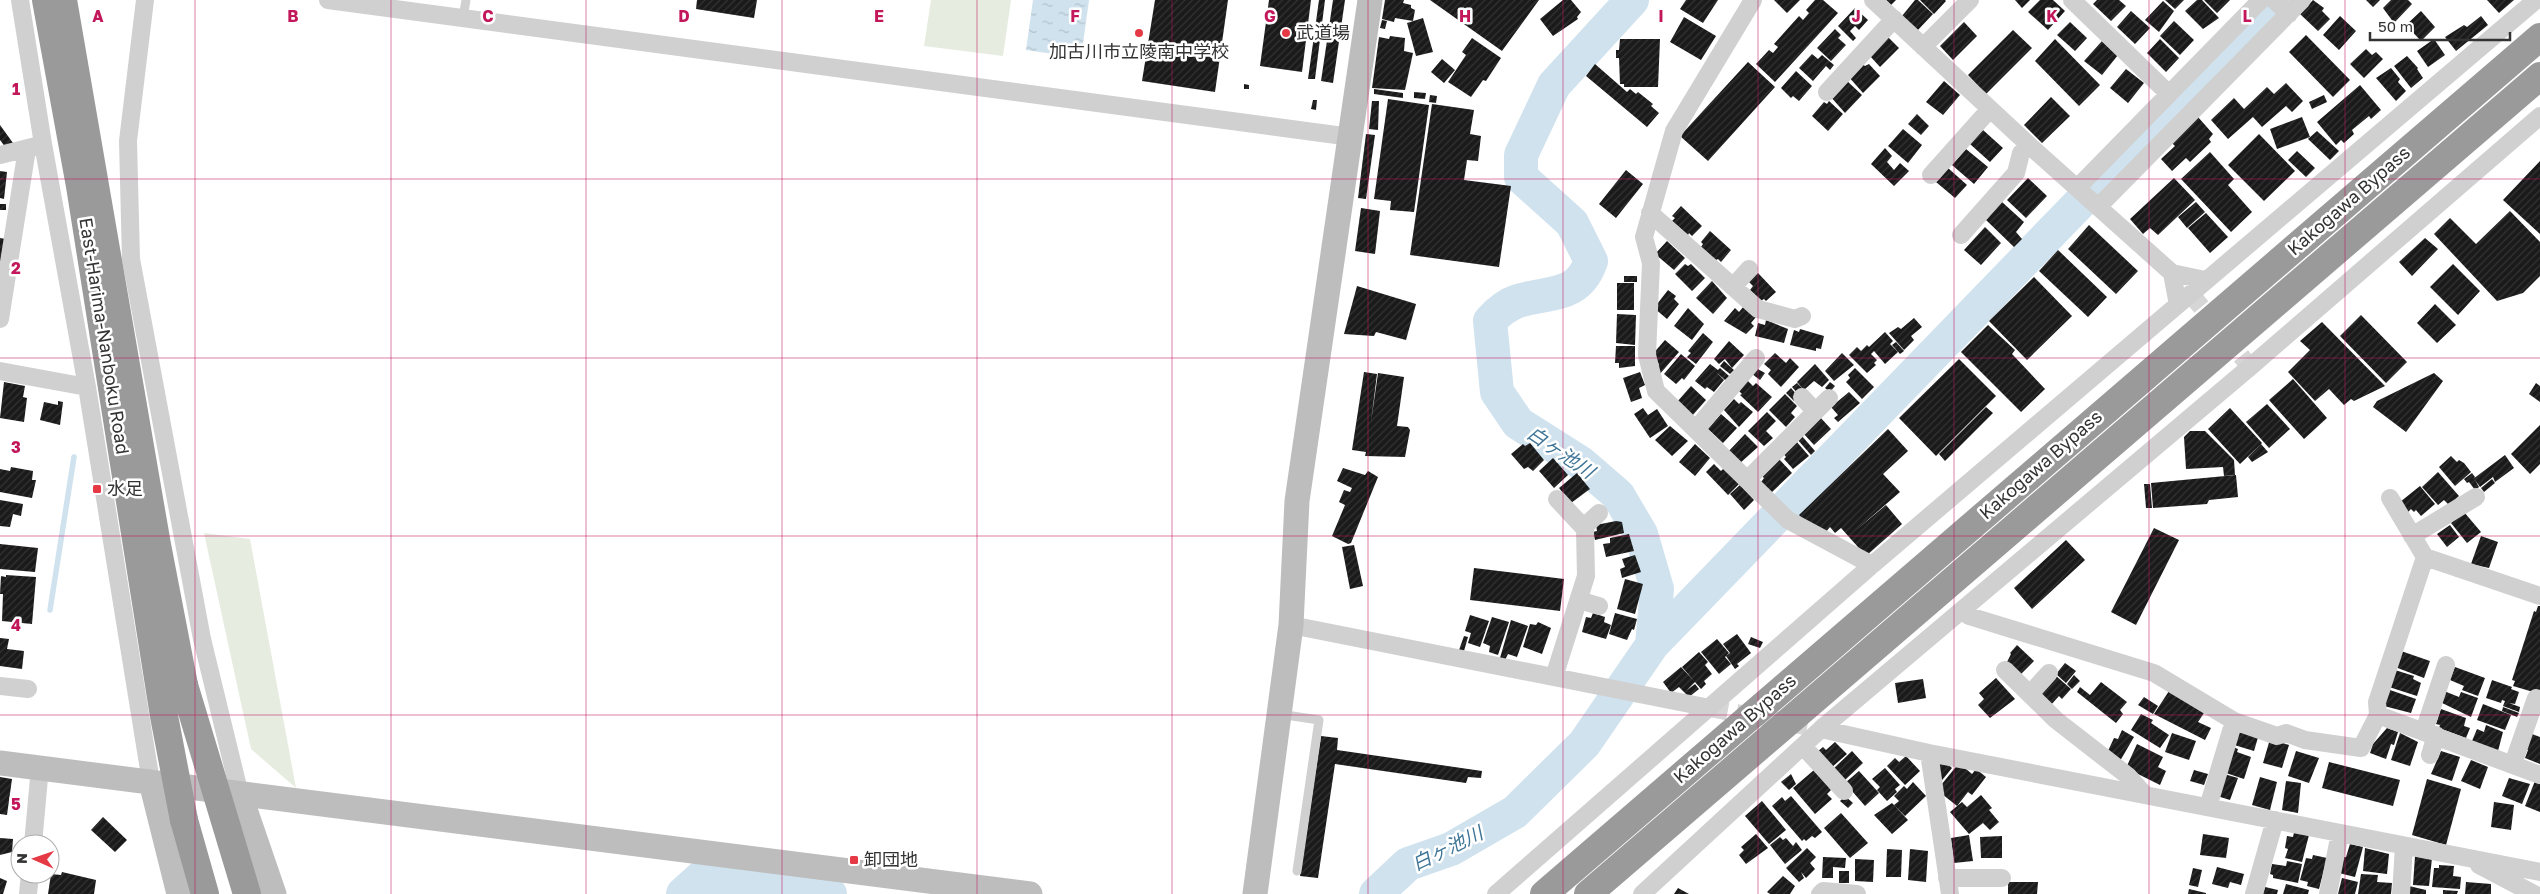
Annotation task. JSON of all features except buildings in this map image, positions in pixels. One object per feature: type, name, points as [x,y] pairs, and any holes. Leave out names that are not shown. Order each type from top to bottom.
[{"type":"highway","name":"East-Harima-Nanboku Road","points":[[46,0],[81,196],[164,716],[184,820]]},
{"type":"highway","name":"East-Harima-Nanboku Road","points":[[63,0],[144,472],[184,685]]},
{"type":"highway","name":"Kakogawa Bypass","points":[[1544,894],[2540,37]]},
{"type":"highway","name":"Kakogawa Bypass","points":[[1588,894],[2540,76]]},
{"type":"highway","points":[[184,685],[211,806],[234,894]]},
{"type":"highway","points":[[184,685],[247,894]]},
{"type":"highway","points":[[184,820],[200,894]]},
{"type":"highway","points":[[184,820],[205,894]]},
{"type":"highway","points":[[1592,894],[1619,868]]},
{"type":"street","points":[[20,0],[35,147],[88,387],[151,782],[178,894]]},
{"type":"street","points":[[145,0],[128,141],[131,259],[202,638],[240,795],[274,894]]},
{"type":"street","points":[[328,0],[1351,138]]},
{"type":"street","points":[[1255,894],[1291,625],[1297,501],[1370,0]]},
{"type":"street","points":[[1753,0],[1674,131],[1644,237],[1651,263],[1647,354],[1656,391],[1788,520],[1872,565]]},
{"type":"street","points":[[1873,0],[2030,146],[2172,273],[2205,280]]},
{"type":"street","points":[[1923,47],[1970,0]]},
{"type":"street","points":[[2072,0],[2168,93]]},
{"type":"street","points":[[2078,187],[2261,0]]},
{"type":"street","points":[[2274,0],[2289,14]]},
{"type":"street","points":[[2099,206],[2302,0]]},
{"type":"street","points":[[1496,894],[1872,565],[2536,0]]},
{"type":"street","points":[[1827,92],[1894,19]]},
{"type":"street","points":[[1931,175],[1990,109]]},
{"type":"street","points":[[1642,894],[1822,729],[2250,367],[2540,116]]},
{"type":"street","points":[[1961,235],[1969,212],[2016,173],[2021,153],[2030,146]]},
{"type":"street","points":[[0,155],[35,147]]},
{"type":"street","points":[[0,319],[35,147]]},
{"type":"street","points":[[1650,213],[1758,309],[1796,319],[1802,316]]},
{"type":"street","points":[[1733,287],[1750,269]]},
{"type":"street","points":[[2172,273],[2178,305]]},
{"type":"street","points":[[1696,429],[1756,358]]},
{"type":"street","points":[[0,371],[88,387]]},
{"type":"street","points":[[1802,397],[1815,411]]},
{"type":"street","points":[[1748,479],[1829,398]]},
{"type":"street","points":[[2412,536],[2476,497]]},
{"type":"street","points":[[1554,677],[1586,576],[1584,527],[1557,498]]},
{"type":"street","points":[[2390,498],[2425,557],[2540,596]]},
{"type":"street","points":[[1584,527],[1599,513]]},
{"type":"street","points":[[1969,616],[2154,673],[2234,721],[2277,736],[2286,733],[2305,740],[2361,748],[2378,714],[2377,702],[2425,557]]},
{"type":"street","points":[[1579,600],[1599,606]]},
{"type":"street","points":[[1291,625],[1710,708]]},
{"type":"street","points":[[2430,755],[2430,734],[2446,666]]},
{"type":"street","points":[[2005,670],[2056,720],[2128,776],[2144,794]]},
{"type":"street","points":[[2030,694],[2049,673]]},
{"type":"street","points":[[0,686],[28,689]]},
{"type":"street","points":[[2505,767],[2536,698]]},
{"type":"street","points":[[2378,714],[2430,734],[2505,767],[2540,775]]},
{"type":"street","points":[[2208,807],[2234,721]]},
{"type":"street","points":[[1822,729],[1928,752],[2540,872]]},
{"type":"street","points":[[1803,746],[1844,791]]},
{"type":"street","points":[[1928,752],[1949,886],[2002,878]]},
{"type":"street","points":[[0,763],[240,795],[675,847],[912,887],[1030,894]]},
{"type":"street","points":[[34,834],[40,767]]},
{"type":"street","points":[[2254,894],[2275,820]]},
{"type":"street","points":[[2328,894],[2340,834]]},
{"type":"street","points":[[2401,894],[2404,846]]},
{"type":"street","points":[[2465,858],[2534,894]]},
{"type":"street","points":[[1820,894],[1823,891],[1857,894]]},
{"type":"lane","points":[[463,18],[466,0]]},
{"type":"lane","points":[[1279,714],[1319,720],[1297,871]]},
{"type":"shaded area","points":[[931,0],[1011,0],[1003,56],[924,46]]},
{"type":"shaded area","points":[[204,533],[250,539],[296,788],[251,749]]},
{"type":"water","points":[[1033,0],[1089,0],[1081,58],[1026,50]]},
{"type":"waterway","name":"白ヶ池川","points":[[1376,894],[1408,864],[1451,849],[1515,812],[1584,744],[1652,645],[1657,589],[1641,534],[1618,495],[1581,463],[1518,423],[1497,392],[1490,321],[1502,309],[1514,303],[1561,292],[1570,288],[1578,282],[1591,261],[1572,223],[1521,177],[1521,155],[1554,85],[1632,0]]},
{"type":"waterway","points":[[1652,645],[2101,181],[2280,0]]},
{"type":"waterway","points":[[50,610],[74,457]]},
{"type":"waterway","points":[[683,894],[703,876],[830,894]]},
{"type":"tunnel","points":[[2190,293],[2250,367]]},
{"type":"tunnel","points":[[1710,708],[1821,729]]},
{"type":"place","name":"加古川市立陵南中学校","points":[[1139,33]]},
{"type":"place","name":"武道場","points":[[1286,33]]},
{"type":"place","name":"水足","points":[[97,489]]},
{"type":"place","name":"卸団地","points":[[854,860]]}]
